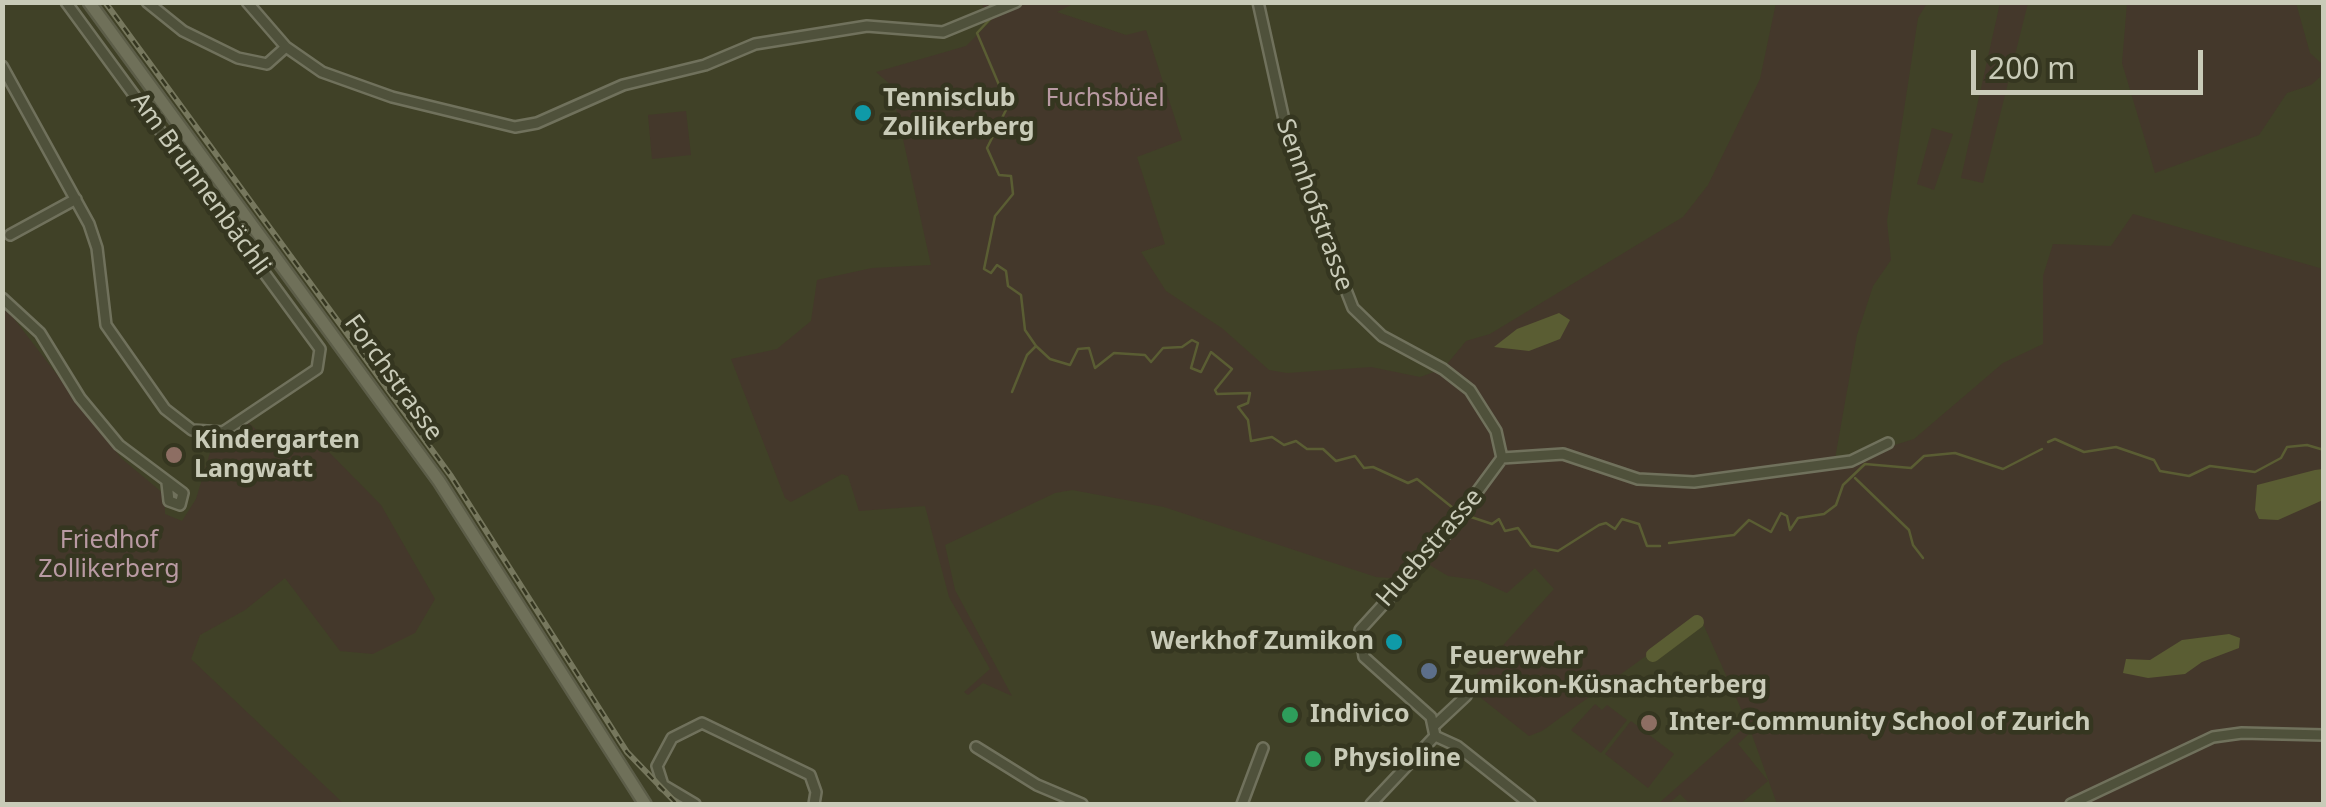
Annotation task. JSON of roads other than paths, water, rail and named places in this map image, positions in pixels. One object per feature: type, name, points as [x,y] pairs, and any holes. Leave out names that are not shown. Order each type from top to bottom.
[{"type":"main road","name":"Forchstrasse","points":[[89,2],[439,481],[642,801]]},
{"type":"street","name":"Am Brunnenbächli","points":[[66,2],[320,350],[317,370],[229,429],[204,433],[182,424],[146,387],[106,326],[96,248],[76,199]]},
{"type":"street","points":[[147,2],[183,31],[238,58],[267,64],[286,47]]},
{"type":"street","points":[[247,2],[286,47],[322,72],[352,86],[515,127],[538,124],[640,79],[704,65],[755,44],[867,26],[943,32],[1016,2]]},
{"type":"street","name":"Sennhofstrasse","points":[[1258,2],[1290,146],[1353,308],[1382,336],[1443,369],[1470,390],[1496,431],[1502,458]]},
{"type":"street","points":[[2,66],[76,199],[10,234]]},
{"type":"street","points":[[2,298],[40,333],[98,422],[167,482]]},
{"type":"street","points":[[1502,458],[1563,454],[1638,479],[1694,482],[1851,462],[1888,444]]},
{"type":"street","name":"Huebstrasse","points":[[1435,731],[1428,714],[1364,657],[1358,637],[1363,624],[1462,514],[1502,458]]},
{"type":"street","points":[[1371,804],[1466,696]]},
{"type":"street","points":[[695,804],[664,785],[657,766],[672,738],[694,724],[710,724],[810,775],[816,792],[814,804]]},
{"type":"street","points":[[1435,731],[1530,804]]},
{"type":"street","points":[[2070,804],[2214,737],[2242,733],[2324,734]]},
{"type":"street","points":[[976,747],[1037,785],[1082,804]]},
{"type":"street","points":[[1242,804],[1263,748]]},
{"type":"waterway","points":[[992,17],[977,33],[1008,106],[987,148],[999,175],[1011,176],[1013,194],[995,216],[984,269],[991,273],[997,265],[1006,271],[1008,286],[1021,295],[1025,330],[1036,346],[1050,359],[1070,365],[1078,349],[1089,348],[1095,368],[1114,353],[1145,355],[1151,362],[1163,348],[1182,347],[1192,340],[1198,343],[1191,368],[1201,372],[1211,352],[1232,369],[1215,390],[1217,394],[1250,393],[1248,403],[1238,407],[1248,420],[1251,441],[1272,437],[1284,445],[1296,441],[1307,449],[1323,449],[1336,461],[1355,456],[1364,468],[1373,467],[1408,483],[1417,479],[1458,512]]},
{"type":"waterway","points":[[1012,392],[1027,355],[1036,346]]},
{"type":"waterway","points":[[2048,442],[2055,439],[2084,452],[2116,447],[2154,460],[2160,471],[2189,476],[2210,466],[2255,472],[2281,458],[2287,447],[2307,445],[2324,450]]},
{"type":"waterway","points":[[1669,543],[1734,535],[1749,520],[1771,532],[1781,513],[1787,516],[1790,530],[1798,518],[1824,514],[1836,505],[1843,485],[1865,464],[1911,468],[1924,456],[1955,453],[2003,469],[2042,449]]},
{"type":"waterway","points":[[1855,478],[1909,530],[1913,545],[1923,558]]},
{"type":"waterway","points":[[1465,515],[1492,524],[1499,519],[1505,531],[1518,528],[1531,546],[1558,551],[1599,525],[1606,523],[1615,529],[1622,519],[1639,524],[1647,546],[1660,546]]},
{"type":"waterway","points":[[1653,655],[1697,622]]},
{"type":"railway","points":[[105,2],[451,476],[627,752],[677,804]]},
{"type":"place","name":"Tennisclub Zollikerberg","points":[[863,113]]},
{"type":"place","name":"Kindergarten Langwatt","points":[[174,455]]},
{"type":"place","name":"Werkhof Zumikon","points":[[1394,642]]},
{"type":"place","name":"Feuerwehr Zumikon-Küsnachterberg","points":[[1429,671]]},
{"type":"place","name":"Indivico","points":[[1290,715]]},
{"type":"place","name":"Inter-Community School of Zurich","points":[[1649,723]]},
{"type":"place","name":"Physioline","points":[[1313,759]]},
{"type":"park label","name":"Fuchsbüel","points":[[1105,99]]},
{"type":"park label","name":"Friedhof Zollikerberg","points":[[109,556]]}]
